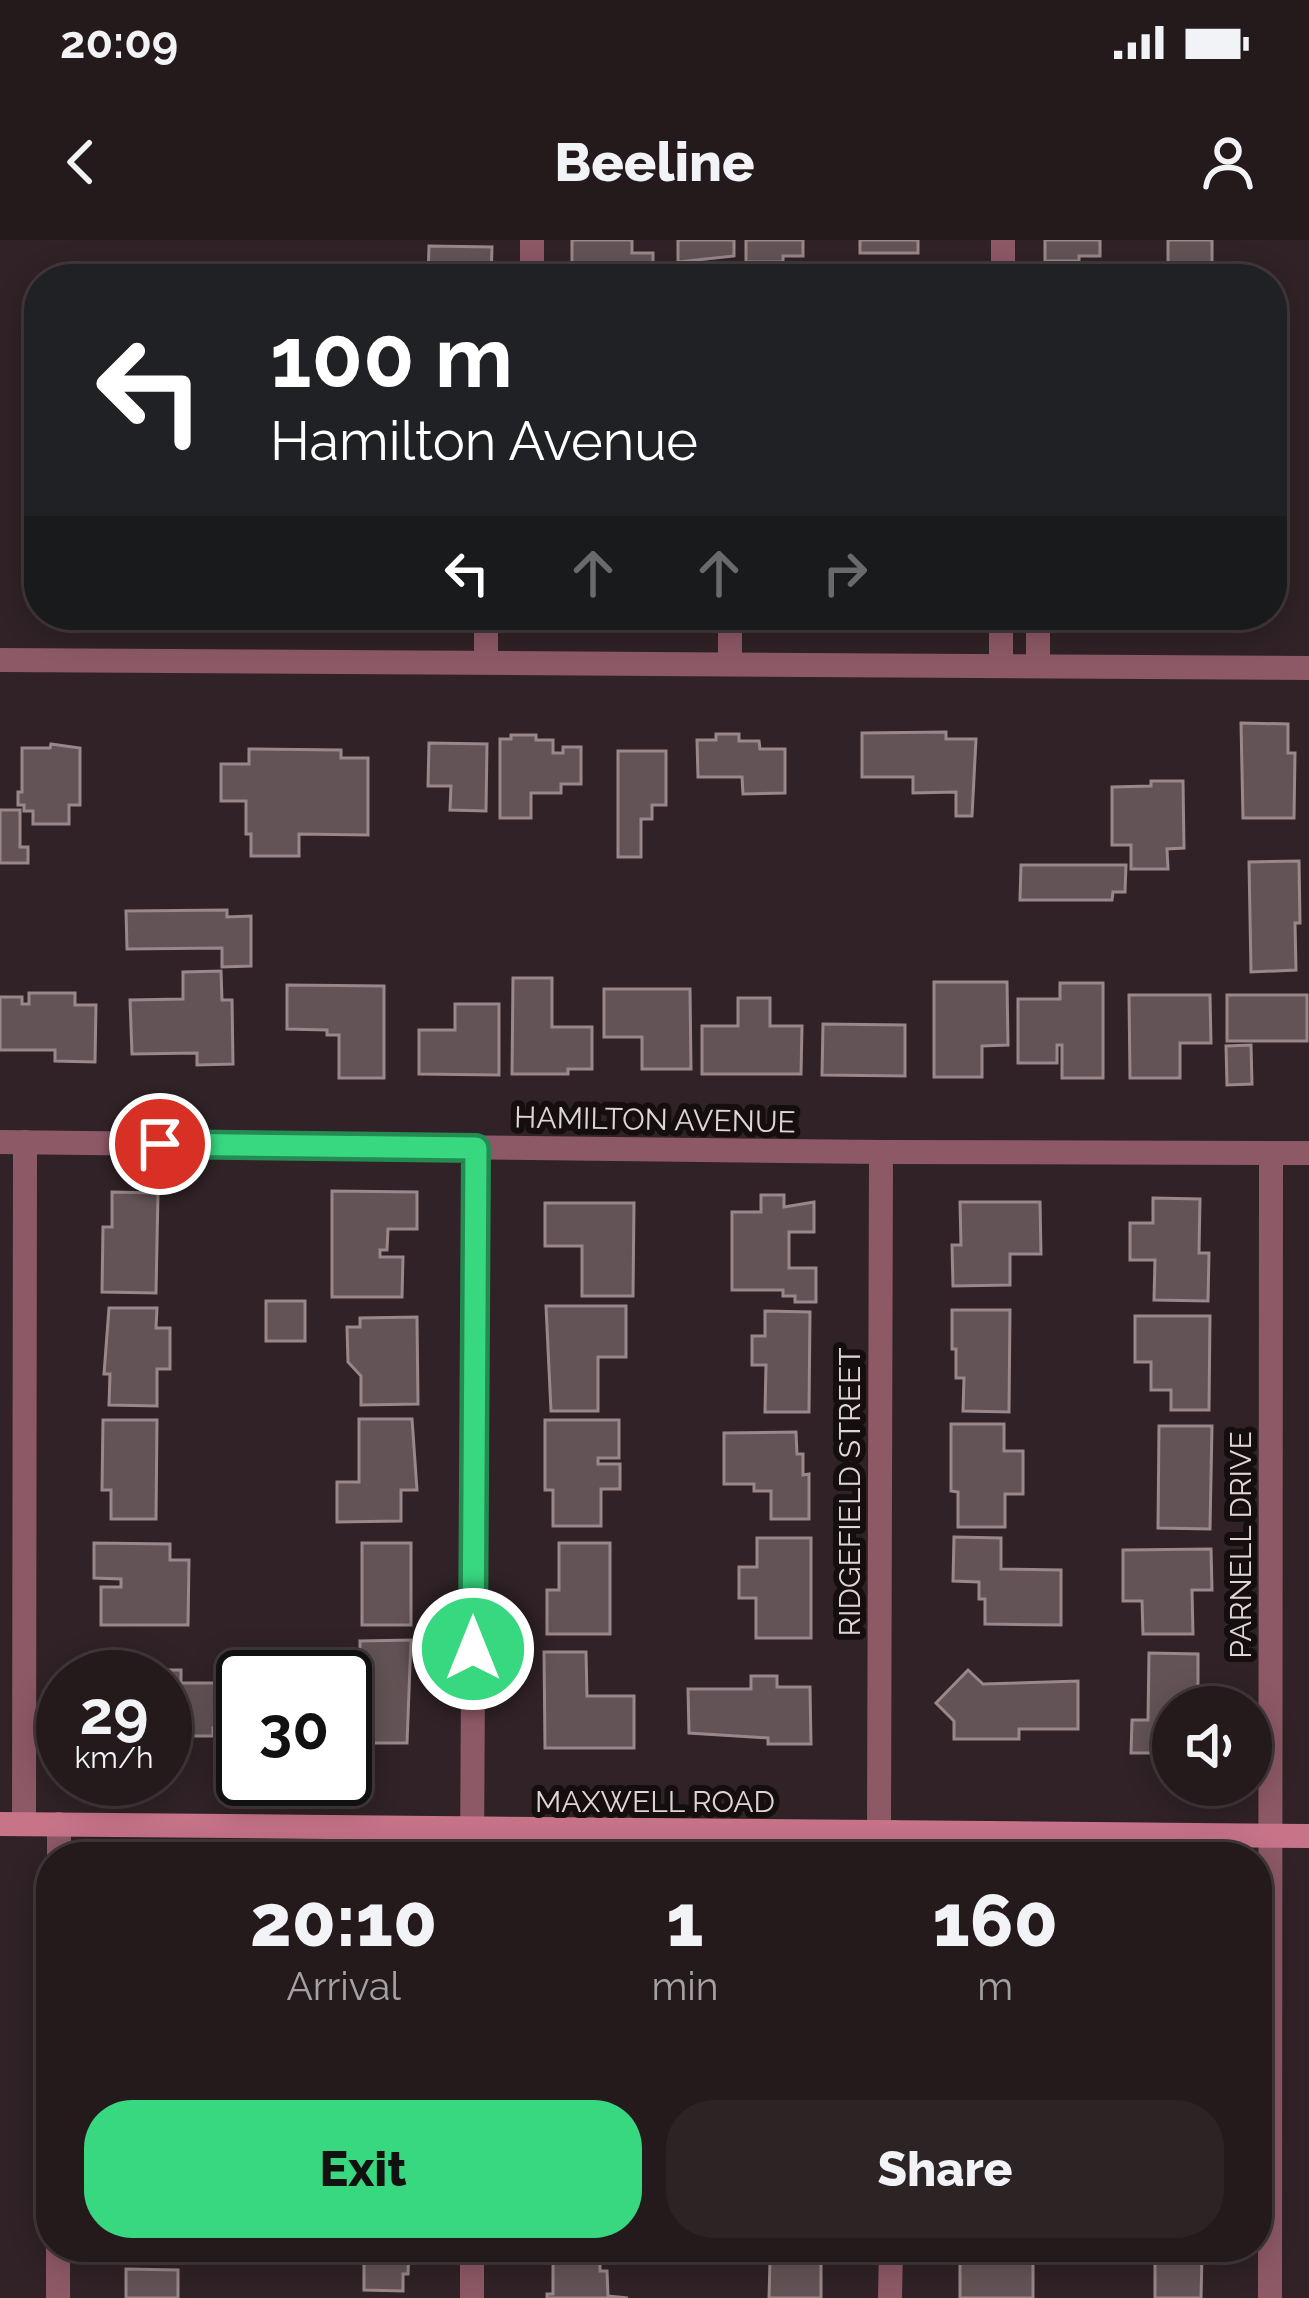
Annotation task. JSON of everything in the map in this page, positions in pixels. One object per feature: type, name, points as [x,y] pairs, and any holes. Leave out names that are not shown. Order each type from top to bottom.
[{"type":"main road","name":"MAXWELL ROAD","points":[[12,1824],[431,1842]]},
{"type":"main road","name":"MAXWELL ROAD","points":[[680,1842],[1309,1837]]},
{"type":"street","points":[[486,630],[486,662]]},
{"type":"street","points":[[730,630],[730,664]]},
{"type":"street","points":[[1001,630],[1001,666]]},
{"type":"street","points":[[1038,666],[1039,630]]},
{"type":"street","points":[[0,660],[1309,668]]},
{"type":"street","points":[[12,1824],[13,1142]]},
{"type":"street","name":"HAMILTON AVENUE","points":[[13,1142],[1309,1153]]},
{"type":"street","points":[[472,1842],[476,1148]]},
{"type":"street","name":"RIDGEFIELD STREET","points":[[881,1152],[889,1840]]},
{"type":"street","name":"PARNELL DRIVE","points":[[1271,1153],[1271,1842]]},
{"type":"street","points":[[59,1824],[59,1842]]},
{"type":"street","points":[[58,2262],[58,2298]]},
{"type":"street","points":[[472,2262],[472,2298]]},
{"type":"street","points":[[890,2298],[891,2262]]},
{"type":"street","name":"PARNELL DRIVE","points":[[1270,2262],[1270,2298]]},
{"type":"building","points":[[572,240],[632,240],[632,253],[653,253],[653,264],[572,264]]},
{"type":"building","points":[[678,240],[734,240],[734,256],[678,262]]},
{"type":"building","points":[[746,240],[803,240],[803,256],[783,256],[783,262],[746,262]]},
{"type":"building","points":[[860,240],[918,240],[918,253],[860,253]]},
{"type":"building","points":[[1045,240],[1100,240],[1100,256],[1045,261]]},
{"type":"building","points":[[1168,240],[1212,240],[1212,264],[1168,264]]},
{"type":"building","points":[[429,246],[492,247],[491,264],[428,264]]},
{"type":"building","points":[[1241,723],[1288,724],[1288,753],[1295,753],[1294,818],[1243,818]]},
{"type":"building","points":[[946,732],[946,739],[976,739],[972,816],[956,816],[956,792],[913,793],[913,777],[862,777],[862,733]]},
{"type":"building","points":[[716,734],[739,734],[739,741],[759,741],[760,749],[785,749],[785,793],[743,794],[742,777],[698,777],[697,740],[716,740]]},
{"type":"building","points":[[511,735],[553,740],[553,753],[563,753],[563,747],[581,747],[581,784],[561,784],[561,793],[531,793],[531,818],[500,818],[500,739],[511,739]]},
{"type":"building","points":[[429,743],[487,744],[486,811],[450,810],[451,786],[428,786]]},
{"type":"building","points":[[51,744],[80,748],[80,805],[69,805],[69,824],[33,824],[33,811],[18,805],[22,748],[50,748]]},
{"type":"building","points":[[249,749],[341,750],[341,758],[368,758],[368,835],[299,834],[299,856],[251,856],[246,801],[221,801],[221,764],[249,764]]},
{"type":"building","points":[[618,751],[666,751],[666,805],[652,805],[652,819],[641,819],[641,857],[618,857]]},
{"type":"building","points":[[1151,781],[1183,781],[1184,848],[1167,849],[1168,869],[1131,869],[1131,845],[1112,845],[1112,787],[1151,786]]},
{"type":"building","points":[[0,810],[20,810],[20,847],[28,847],[28,863],[0,863]]},
{"type":"building","points":[[1299,861],[1296,970],[1251,972],[1249,862]]},
{"type":"building","points":[[1021,865],[1126,865],[1125,892],[1113,892],[1112,900],[1020,900]]},
{"type":"building","points":[[227,910],[227,917],[251,916],[251,966],[222,967],[222,948],[127,949],[126,911]]},
{"type":"building","points":[[221,971],[222,1000],[232,1000],[233,1064],[197,1065],[197,1053],[132,1054],[130,1000],[183,999],[183,972]]},
{"type":"building","points":[[513,978],[552,978],[552,1027],[592,1027],[592,1069],[512,1074]]},
{"type":"building","points":[[934,982],[1007,982],[1008,1045],[982,1046],[982,1077],[934,1077]]},
{"type":"building","points":[[1060,983],[1103,983],[1103,1078],[1062,1078],[1062,1045],[1057,1045],[1057,1063],[1018,1063],[1018,999],[1060,999]]},
{"type":"building","points":[[287,985],[384,986],[384,1078],[339,1078],[339,1035],[287,1029]]},
{"type":"building","points":[[604,989],[690,989],[691,1069],[642,1069],[642,1037],[604,1037]]},
{"type":"building","points":[[29,993],[75,993],[75,1005],[96,1005],[95,1062],[55,1061],[55,1050],[0,1050],[0,997],[22,997],[22,1004],[29,1004]]},
{"type":"building","points":[[1129,995],[1210,995],[1211,1043],[1180,1043],[1180,1078],[1130,1078]]},
{"type":"building","points":[[1227,995],[1307,995],[1307,1041],[1227,1041]]},
{"type":"building","points":[[738,998],[770,998],[770,1026],[802,1026],[801,1074],[702,1074],[702,1026],[738,1026]]},
{"type":"building","points":[[455,1004],[499,1004],[499,1075],[419,1074],[419,1030],[455,1030]]},
{"type":"building","points":[[823,1024],[905,1025],[905,1076],[822,1075]]},
{"type":"building","points":[[1251,1045],[1252,1084],[1227,1085],[1226,1046]]},
{"type":"building","points":[[332,1191],[417,1192],[417,1229],[388,1229],[387,1250],[380,1250],[380,1257],[403,1257],[402,1297],[332,1297]]},
{"type":"building","points":[[112,1192],[158,1193],[156,1293],[102,1292],[103,1227],[112,1227]]},
{"type":"building","points":[[761,1195],[784,1195],[784,1207],[814,1202],[814,1232],[789,1232],[789,1268],[816,1268],[816,1302],[795,1302],[795,1296],[783,1296],[783,1290],[732,1290],[732,1212],[761,1212]]},
{"type":"building","points":[[1153,1198],[1200,1199],[1199,1253],[1209,1253],[1208,1301],[1154,1300],[1155,1260],[1130,1260],[1130,1223],[1153,1223]]},
{"type":"building","points":[[960,1202],[1040,1202],[1041,1254],[1010,1254],[1010,1285],[953,1286],[952,1245],[961,1245]]},
{"type":"building","points":[[545,1203],[634,1203],[633,1296],[582,1296],[582,1246],[545,1246]]},
{"type":"building","points":[[266,1301],[305,1301],[305,1341],[266,1341]]},
{"type":"building","points":[[546,1306],[626,1306],[626,1357],[598,1357],[598,1411],[551,1411]]},
{"type":"building","points":[[109,1308],[157,1308],[156,1328],[170,1328],[170,1369],[157,1369],[157,1406],[109,1405],[110,1374],[104,1374]]},
{"type":"building","points":[[952,1310],[1010,1310],[1009,1412],[963,1411],[964,1378],[956,1378]]},
{"type":"building","points":[[765,1311],[810,1312],[809,1412],[765,1412],[766,1365],[752,1365],[752,1336],[765,1336]]},
{"type":"building","points":[[1135,1316],[1210,1316],[1209,1410],[1171,1410],[1171,1390],[1151,1390],[1151,1362],[1135,1362]]},
{"type":"building","points":[[417,1317],[418,1404],[361,1405],[361,1376],[348,1362],[347,1327],[360,1327],[360,1318]]},
{"type":"building","points":[[359,1419],[412,1419],[417,1490],[401,1490],[401,1521],[337,1522],[337,1482],[359,1482]]},
{"type":"building","points":[[103,1420],[157,1420],[156,1519],[111,1519],[111,1490],[102,1490]]},
{"type":"building","points":[[545,1420],[619,1420],[619,1458],[598,1458],[598,1464],[620,1464],[620,1489],[601,1489],[601,1526],[553,1526],[553,1490],[545,1490]]},
{"type":"building","points":[[951,1424],[1004,1424],[1004,1451],[1023,1451],[1023,1494],[1005,1494],[1005,1527],[958,1527],[958,1492],[951,1491]]},
{"type":"building","points":[[1159,1426],[1212,1426],[1210,1529],[1158,1528]]},
{"type":"building","points":[[796,1432],[803,1475],[809,1474],[809,1519],[771,1519],[771,1491],[754,1491],[754,1484],[724,1484],[724,1433]]},
{"type":"building","points":[[954,1537],[1001,1538],[1001,1569],[1061,1570],[1061,1625],[985,1624],[979,1582],[953,1581]]},
{"type":"building","points":[[757,1538],[811,1538],[811,1638],[756,1638],[756,1598],[739,1598],[739,1567],[757,1567]]},
{"type":"building","points":[[94,1543],[170,1544],[170,1560],[189,1560],[188,1625],[101,1625],[101,1587],[121,1587],[121,1579],[94,1578]]},
{"type":"building","points":[[362,1543],[411,1543],[411,1625],[362,1625]]},
{"type":"building","points":[[559,1543],[610,1543],[610,1634],[547,1634],[547,1590],[559,1590]]},
{"type":"building","points":[[1211,1549],[1212,1590],[1192,1590],[1193,1634],[1143,1634],[1142,1601],[1123,1601],[1123,1550]]},
{"type":"building","points":[[411,1640],[407,1743],[372,1743],[372,1650],[360,1650],[360,1641]]},
{"type":"building","points":[[544,1652],[586,1652],[587,1696],[634,1696],[634,1748],[545,1748]]},
{"type":"building","points":[[1149,1653],[1198,1654],[1198,1686],[1152,1686],[1152,1753],[1131,1753],[1132,1720],[1148,1720]]},
{"type":"building","points":[[968,1670],[983,1684],[1078,1681],[1078,1729],[1019,1729],[1019,1739],[954,1739],[954,1721],[936,1703]]},
{"type":"building","points":[[751,1676],[777,1676],[777,1687],[810,1687],[811,1744],[768,1744],[768,1738],[689,1733],[688,1689],[751,1689]]},
{"type":"building","points":[[192,1683],[216,1683],[213,1736],[192,1736]]},
{"type":"building","points":[[364,2262],[408,2262],[403,2291],[364,2290]]},
{"type":"building","points":[[553,2262],[600,2262],[600,2271],[607,2271],[608,2296],[628,2298],[547,2298],[553,2294]]},
{"type":"building","points":[[770,2262],[821,2262],[821,2298],[769,2298]]},
{"type":"building","points":[[960,2262],[1033,2262],[1033,2298],[960,2298]]},
{"type":"building","points":[[1155,2262],[1202,2262],[1201,2298],[1155,2298]]},
{"type":"building","points":[[126,2269],[178,2270],[178,2298],[126,2298]]},
{"type":"route","points":[[160,1144],[476,1148],[473,1649]]}]
